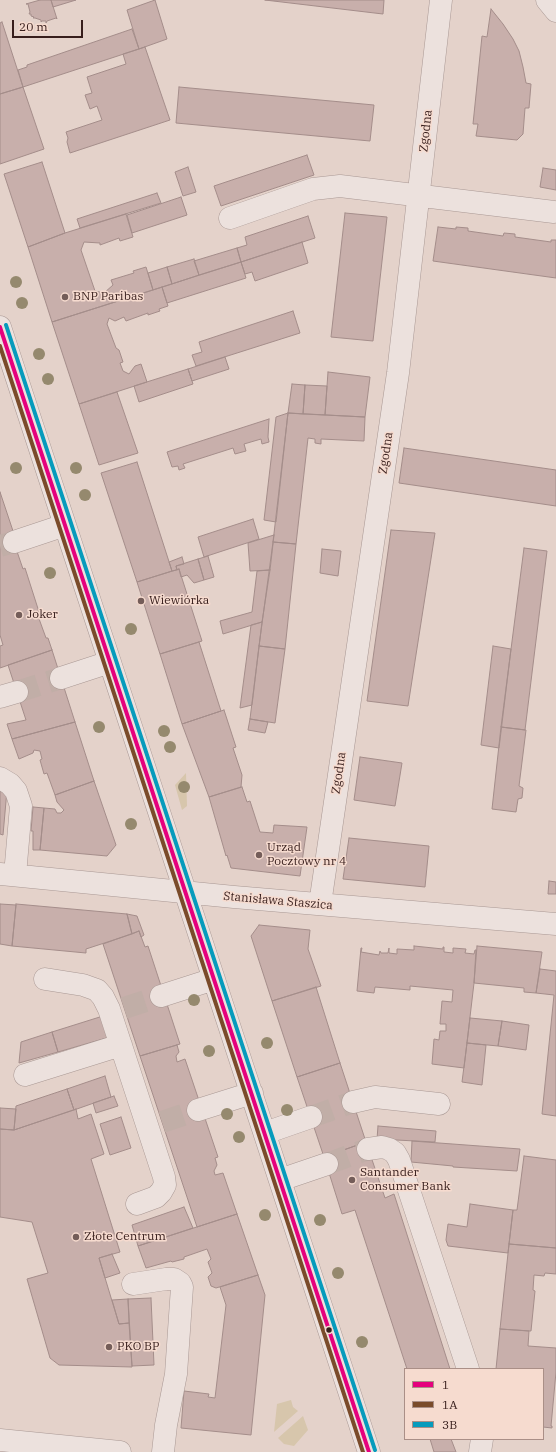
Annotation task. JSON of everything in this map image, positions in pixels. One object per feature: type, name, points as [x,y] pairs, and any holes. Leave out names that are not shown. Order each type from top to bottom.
[{"type":"street","name":"Zgodna","points":[[320,904],[398,373],[441,0]]},
{"type":"street","points":[[547,0],[556,11]]},
{"type":"street","points":[[230,218],[313,189],[340,186],[554,212]]},
{"type":"street","points":[[0,327],[369,1452]]},
{"type":"street","points":[[14,542],[65,525]]},
{"type":"street","points":[[61,678],[110,662]]},
{"type":"street","points":[[0,778],[10,784],[16,792],[21,806],[7,874]]},
{"type":"street","name":"Stanisława Staszica","points":[[7,874],[186,892],[556,924]]},
{"type":"street","points":[[45,979],[97,990],[117,1010],[121,1045],[155,1124],[165,1185],[156,1197],[137,1204]]},
{"type":"street","points":[[161,996],[214,979]]},
{"type":"street","points":[[25,1075],[121,1045]]},
{"type":"street","points":[[198,1110],[252,1093]]},
{"type":"street","points":[[353,1102],[375,1097],[439,1104]]},
{"type":"street","points":[[265,1133],[311,1117]]},
{"type":"street","points":[[368,1149],[382,1147],[389,1149],[395,1153],[399,1160],[468,1368]]},
{"type":"street","points":[[280,1180],[327,1164]]},
{"type":"street","points":[[133,1284],[174,1279],[180,1283],[182,1288],[176,1374],[166,1425],[163,1452]]},
{"type":"street","points":[[0,1440],[120,1452]]},
{"type":"street","points":[[480,1452],[482,1440]]},
{"type":"shaded area","points":[[186,773],[187,806],[182,810],[175,785]]},
{"type":"shaded area","points":[[291,1400],[293,1407],[298,1411],[274,1432],[277,1404]]},
{"type":"shaded area","points":[[303,1416],[308,1430],[294,1446],[284,1444],[278,1438]]},
{"type":"building","points":[[40,0],[51,0],[57,19],[47,21],[46,23],[46,21],[41,22],[41,20],[33,18],[34,17],[31,16],[31,14],[29,14],[28,4],[26,4]]},
{"type":"building","points":[[51,0],[76,0],[53,7]]},
{"type":"building","points":[[155,0],[167,39],[139,49],[127,10]]},
{"type":"building","points":[[265,0],[384,0],[383,14]]},
{"type":"building","points":[[491,9],[513,39],[519,51],[526,83],[531,84],[529,108],[525,108],[523,134],[517,140],[476,136],[478,124],[473,124],[482,36],[487,37]]},
{"type":"building","points":[[2,22],[23,87],[0,94],[0,23]]},
{"type":"building","points":[[132,29],[139,49],[23,87],[18,70],[27,67],[27,65]]},
{"type":"building","points":[[145,47],[170,120],[70,153],[66,132],[102,120],[97,106],[90,109],[85,95],[92,93],[87,77],[126,64],[123,54]]},
{"type":"building","points":[[23,87],[44,149],[0,164],[0,94]]},
{"type":"building","points":[[179,87],[374,105],[370,141],[176,123]]},
{"type":"building","points":[[307,155],[314,175],[221,206],[214,186]]},
{"type":"building","points":[[42,162],[65,233],[28,247],[4,174]]},
{"type":"building","points":[[188,167],[196,192],[183,196],[175,172]]},
{"type":"building","points":[[543,168],[556,170],[556,190],[540,187]]},
{"type":"building","points":[[157,193],[161,203],[80,228],[77,219]]},
{"type":"building","points":[[181,197],[187,215],[132,233],[127,215]]},
{"type":"building","points":[[345,213],[387,217],[373,341],[331,337]]},
{"type":"building","points":[[126,214],[133,237],[120,241],[119,238],[100,245],[100,243],[84,242],[81,250],[95,291],[104,293],[113,285],[111,280],[134,273],[133,271],[146,267],[153,290],[52,322],[28,247],[65,233]]},
{"type":"building","points":[[308,216],[315,238],[241,262],[237,248],[247,245],[245,237]]},
{"type":"building","points":[[438,227],[456,229],[456,227],[468,228],[468,231],[503,236],[504,233],[515,234],[515,237],[551,242],[551,240],[556,240],[556,278],[433,261]]},
{"type":"building","points":[[302,242],[308,263],[255,281],[252,272],[245,274],[241,262]]},
{"type":"building","points":[[237,248],[241,262],[199,275],[194,261]]},
{"type":"building","points":[[194,259],[199,275],[172,284],[167,267]]},
{"type":"building","points":[[241,262],[246,278],[167,303],[162,287]]},
{"type":"building","points":[[167,267],[172,284],[153,290],[148,273]]},
{"type":"building","points":[[162,287],[168,306],[159,309],[160,311],[148,315],[148,313],[126,321],[124,317],[115,321],[109,318],[107,324],[116,348],[119,350],[123,362],[120,363],[123,371],[129,374],[135,366],[141,364],[147,382],[79,404],[52,322]]},
{"type":"building","points":[[293,311],[300,333],[196,366],[192,355],[202,352],[199,342]]},
{"type":"building","points":[[225,357],[229,369],[192,381],[188,369]]},
{"type":"building","points":[[188,369],[193,384],[139,402],[134,386]]},
{"type":"building","points":[[328,372],[370,377],[365,417],[325,415]]},
{"type":"building","points":[[292,384],[305,385],[303,414],[288,413]]},
{"type":"building","points":[[305,385],[327,386],[325,415],[303,414]]},
{"type":"building","points":[[117,392],[138,453],[99,465],[79,404]]},
{"type":"building","points":[[288,413],[365,417],[364,441],[321,439],[321,444],[315,443],[315,439],[308,438],[296,544],[273,542]]},
{"type":"building","points":[[288,413],[276,522],[264,520],[276,417]]},
{"type":"building","points":[[269,419],[269,442],[262,444],[261,439],[244,444],[246,451],[235,454],[233,448],[183,464],[185,468],[179,470],[178,466],[172,467],[167,452]]},
{"type":"building","points":[[404,448],[556,470],[556,506],[399,483]]},
{"type":"building","points":[[137,462],[172,571],[137,582],[101,473]]},
{"type":"building","points":[[0,492],[14,534],[0,538]]},
{"type":"building","points":[[253,519],[259,539],[204,557],[198,537]]},
{"type":"building","points":[[391,530],[435,533],[408,706],[367,701]]},
{"type":"building","points":[[11,534],[23,569],[25,568],[40,615],[38,616],[52,650],[0,668],[0,646],[3,645],[0,635],[0,538]]},
{"type":"building","points":[[274,535],[270,570],[250,571],[248,543]]},
{"type":"building","points":[[273,542],[296,544],[285,649],[259,646]]},
{"type":"building","points":[[524,548],[547,551],[525,730],[501,727]]},
{"type":"building","points":[[322,549],[341,551],[338,576],[320,573]]},
{"type":"building","points":[[208,556],[214,577],[204,580],[198,559]]},
{"type":"building","points":[[182,557],[184,564],[176,566],[177,570],[172,571],[169,562]]},
{"type":"building","points":[[198,559],[204,580],[194,583],[187,575],[181,577],[179,569],[177,570],[176,566]]},
{"type":"building","points":[[179,569],[202,641],[160,654],[137,582]]},
{"type":"building","points":[[270,570],[262,622],[223,634],[220,621],[252,612],[257,571]]},
{"type":"building","points":[[262,622],[252,705],[240,708],[251,625]]},
{"type":"building","points":[[199,642],[221,711],[182,724],[160,654]]},
{"type":"building","points":[[259,646],[285,649],[275,723],[250,719]]},
{"type":"building","points":[[493,646],[511,649],[499,748],[481,745]]},
{"type":"building","points":[[52,650],[75,722],[12,739],[7,724],[26,720],[8,665]]},
{"type":"building","points":[[224,710],[236,747],[233,748],[242,775],[241,787],[209,797],[182,724]]},
{"type":"building","points":[[250,719],[268,722],[265,733],[248,730]]},
{"type":"building","points":[[75,722],[94,781],[55,795],[47,773],[44,774],[40,760],[42,759],[40,751],[34,750],[33,753],[19,759],[12,739]]},
{"type":"building","points":[[501,727],[526,730],[519,786],[523,788],[522,798],[518,799],[516,812],[492,809]]},
{"type":"building","points":[[360,757],[402,763],[395,806],[354,800]]},
{"type":"building","points":[[94,781],[116,845],[107,856],[40,850],[44,808],[55,809],[57,813],[61,813],[64,810],[57,802],[55,795]]},
{"type":"building","points":[[242,787],[247,802],[250,801],[260,832],[273,833],[274,825],[307,827],[300,876],[231,868],[227,855],[226,856],[209,797]]},
{"type":"building","points":[[7,790],[3,835],[0,834],[0,791]]},
{"type":"building","points":[[33,807],[44,808],[40,850],[33,850],[33,831],[31,831]]},
{"type":"building","points":[[349,838],[429,846],[425,887],[343,879]]},
{"type":"building","points":[[549,881],[556,882],[556,894],[548,894]]},
{"type":"building","points":[[0,904],[16,905],[12,946],[0,944]]},
{"type":"building","points":[[16,904],[127,914],[132,934],[86,949],[86,953],[12,946]]},
{"type":"building","points":[[127,914],[137,916],[144,935],[141,937],[139,931],[132,934]]},
{"type":"building","points":[[259,925],[310,930],[308,949],[321,986],[272,1001],[251,936]]},
{"type":"building","points":[[139,931],[145,947],[148,946],[180,1044],[140,1056],[103,944]]},
{"type":"building","points":[[414,946],[443,949],[444,947],[444,952],[453,953],[453,948],[466,949],[465,953],[474,954],[476,950],[474,983],[464,1068],[432,1064],[434,1039],[439,1040],[440,1031],[446,1031],[446,1024],[440,1024],[442,1001],[452,1002],[453,990],[410,986],[410,990],[375,987],[374,993],[357,991],[361,948],[361,952],[379,955],[380,951],[381,953],[388,953],[389,948],[389,953],[397,954],[397,949],[414,950]]},
{"type":"building","points":[[477,946],[542,952],[536,993],[524,992],[524,988],[474,983]]},
{"type":"building","points":[[540,969],[556,971],[556,1116],[542,1114],[554,995],[536,993]]},
{"type":"building","points":[[316,987],[340,1063],[297,1077],[272,1001]]},
{"type":"building","points":[[103,1016],[110,1037],[58,1052],[52,1032]]},
{"type":"building","points":[[470,1018],[502,1021],[498,1046],[467,1043]]},
{"type":"building","points":[[502,1021],[529,1025],[526,1050],[498,1046]]},
{"type":"building","points":[[52,1032],[58,1052],[19,1063],[21,1042]]},
{"type":"building","points":[[467,1043],[486,1045],[482,1085],[462,1082]]},
{"type":"building","points":[[177,1045],[179,1052],[176,1056],[177,1062],[185,1059],[218,1157],[215,1158],[217,1165],[214,1171],[215,1175],[223,1173],[237,1214],[197,1227],[140,1056]]},
{"type":"building","points":[[340,1063],[366,1142],[324,1157],[297,1077]]},
{"type":"building","points":[[105,1076],[111,1097],[74,1110],[67,1089]]},
{"type":"building","points":[[67,1089],[74,1110],[14,1130],[16,1106]]},
{"type":"building","points":[[114,1096],[118,1106],[96,1113],[93,1103]]},
{"type":"building","points":[[0,1108],[16,1109],[14,1130],[0,1129]]},
{"type":"building","name":"Złote Centrum","points":[[76,1109],[78,1119],[91,1114],[104,1154],[91,1159],[120,1252],[99,1258],[119,1324],[129,1323],[132,1367],[59,1365],[50,1358],[27,1279],[48,1273],[32,1222],[0,1217],[0,1129],[14,1130]]},
{"type":"building","points":[[121,1117],[131,1148],[110,1155],[100,1124]]},
{"type":"building","points":[[378,1126],[436,1131],[435,1142],[377,1139]]},
{"type":"building","points":[[412,1141],[520,1149],[517,1171],[453,1167],[411,1162]]},
{"type":"building","points":[[366,1142],[385,1198],[394,1194],[450,1368],[407,1368],[355,1210],[342,1214],[324,1157]]},
{"type":"building","points":[[524,1156],[556,1160],[556,1248],[509,1244],[513,1210],[517,1210]]},
{"type":"building","points":[[470,1204],[513,1210],[508,1253],[448,1246],[446,1240],[448,1224],[467,1227]]},
{"type":"building","points":[[184,1207],[193,1228],[138,1246],[132,1225]]},
{"type":"building","points":[[237,1214],[258,1275],[216,1288],[211,1286],[208,1277],[212,1273],[208,1262],[211,1259],[207,1249],[184,1257],[184,1259],[146,1268],[138,1246]]},
{"type":"building","points":[[509,1244],[556,1248],[556,1274],[545,1273],[544,1276],[534,1275],[533,1290],[535,1291],[531,1331],[500,1329]]},
{"type":"building","points":[[112,1254],[120,1273],[105,1278],[99,1258]]},
{"type":"building","points":[[258,1275],[265,1295],[251,1435],[181,1428],[184,1391],[209,1394],[208,1397],[215,1398],[226,1305],[220,1287]]},
{"type":"building","points":[[151,1298],[154,1365],[132,1366],[128,1299]]},
{"type":"building","points":[[128,1299],[129,1323],[119,1324],[112,1300]]},
{"type":"building","points":[[500,1329],[529,1331],[528,1346],[556,1348],[552,1428],[544,1427],[544,1368],[496,1368]]},
{"type":"building","points":[[430,1440],[451,1440],[456,1452],[434,1452]]},
{"type":"tunnel","points":[[0,546],[14,542]]},
{"type":"tunnel","points":[[17,692],[61,678]]},
{"type":"tunnel","points":[[124,1008],[161,996]]},
{"type":"tunnel","points":[[311,1117],[353,1102]]},
{"type":"tunnel","points":[[162,1122],[198,1110]]},
{"type":"tunnel","points":[[327,1164],[368,1149]]},
{"type":"transit line","name":"3B","points":[[6,325],[375,1450]]},
{"type":"transit line","name":"1","points":[[0,327],[369,1452]]},
{"type":"transit line","name":"1A","points":[[0,346],[363,1452]]},
{"type":"place","name":"BNP Paribas","points":[[65,297]]},
{"type":"place","name":"Wiewiórka","points":[[141,601]]},
{"type":"place","name":"Joker","points":[[19,615]]},
{"type":"place","name":"Urząd Pocztowy nr 4","points":[[259,855]]},
{"type":"place","name":"Santander Consumer Bank","points":[[352,1180]]},
{"type":"place","name":"Złote Centrum","points":[[76,1237]]},
{"type":"place","name":"PKO BP","points":[[109,1347]]}]
